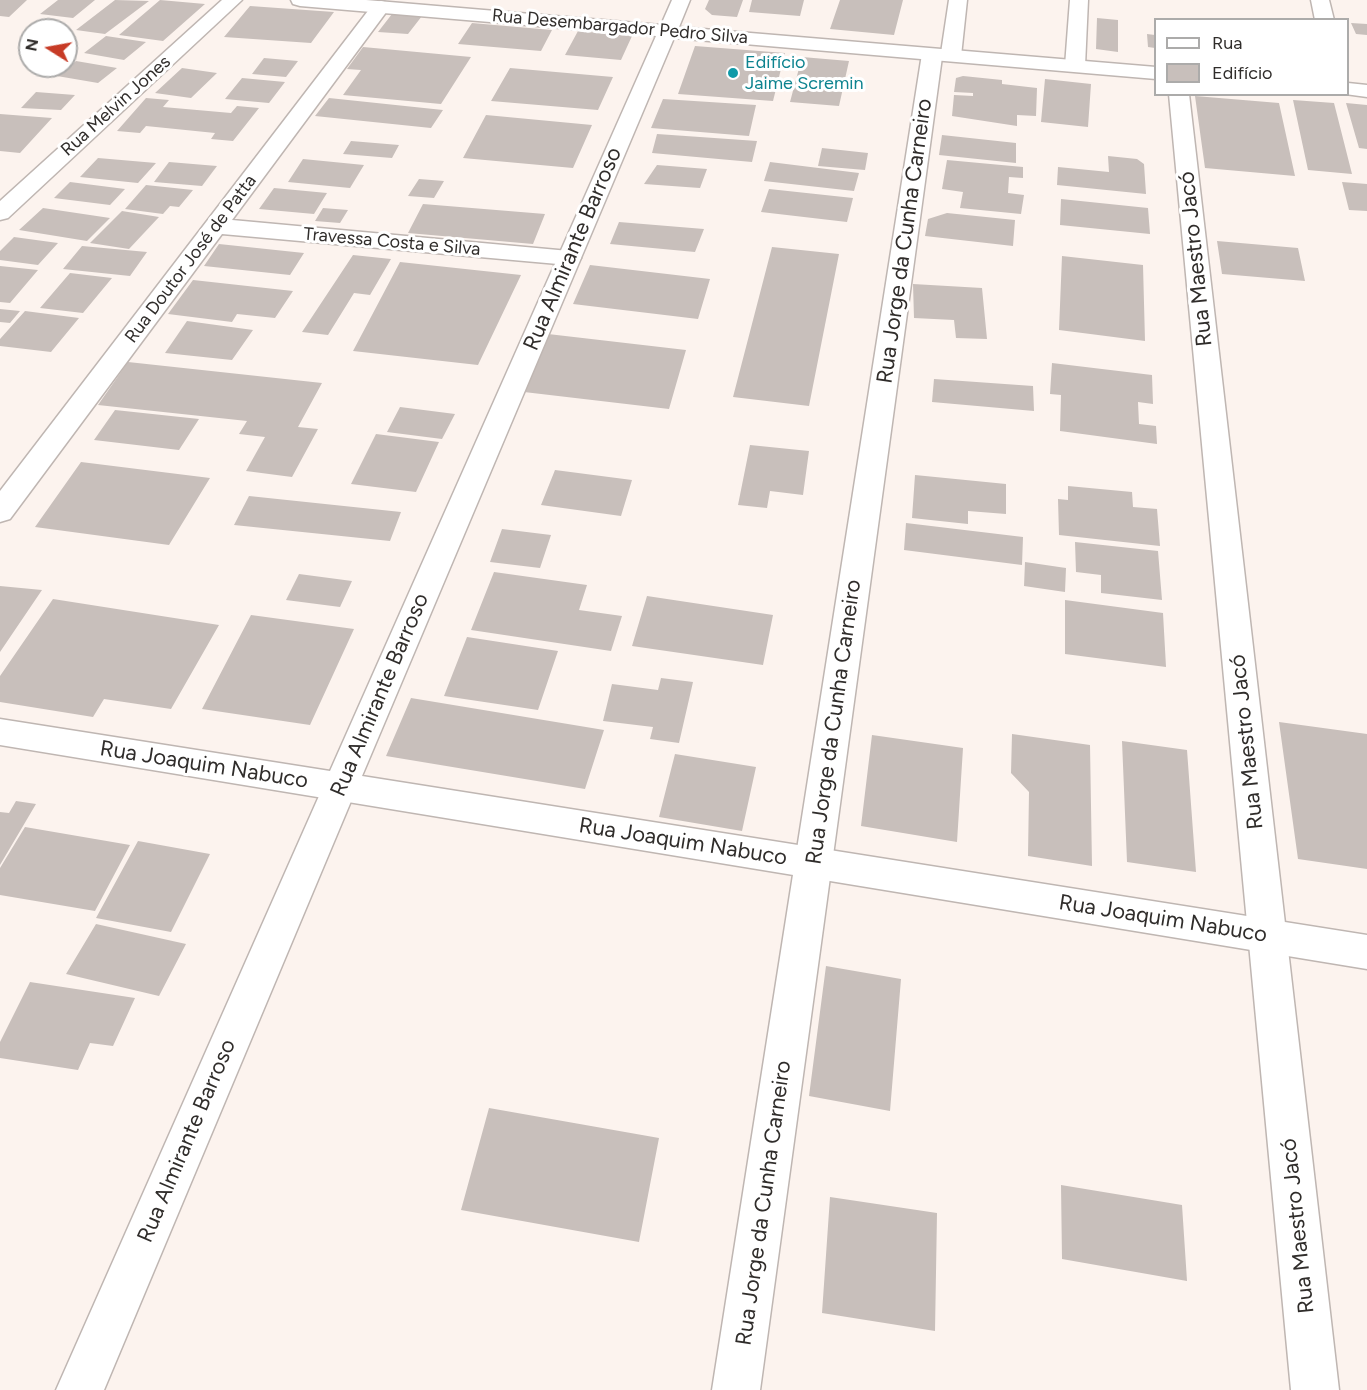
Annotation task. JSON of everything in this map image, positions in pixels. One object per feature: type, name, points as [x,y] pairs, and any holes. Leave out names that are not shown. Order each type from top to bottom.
[{"type":"street","name":"Rua Melvin Jones","points":[[0,213],[233,0]]},
{"type":"street","name":"Rua Desembargador Pedro Silva","points":[[300,0],[1154,73]]},
{"type":"street","name":"Rua Almirante Barroso","points":[[80,1390],[681,0]]},
{"type":"street","name":"Rua Jorge da Cunha Carneiro","points":[[736,1390],[814,863],[942,55],[958,0]]},
{"type":"street","points":[[1075,66],[1079,0]]},
{"type":"street","points":[[1320,0],[1324,18]]},
{"type":"street","name":"Rua Doutor José de Patta","points":[[0,512],[381,7]]},
{"type":"street","points":[[1349,89],[1367,91]]},
{"type":"street","name":"Rua Maestro Jacó","points":[[1179,96],[1315,1390]]},
{"type":"street","name":"Travessa Costa e Silva","points":[[216,226],[569,258]]},
{"type":"street","name":"Rua Joaquim Nabuco","points":[[0,732],[1367,952]]},
{"type":"building","points":[[0,0],[27,0],[9,17],[0,16]]},
{"type":"building","points":[[58,0],[95,0],[73,18],[40,14]]},
{"type":"building","points":[[115,0],[149,1],[105,34],[78,28]]},
{"type":"building","points":[[160,0],[205,4],[163,41],[119,35]]},
{"type":"building","points":[[709,0],[743,0],[737,17],[712,15],[705,9]]},
{"type":"building","points":[[752,0],[804,0],[800,16],[749,12]]},
{"type":"building","points":[[840,0],[903,0],[894,35],[830,29]]},
{"type":"building","points":[[250,6],[334,12],[311,43],[224,37]]},
{"type":"building","points":[[392,14],[422,16],[408,34],[378,32]]},
{"type":"building","points":[[1097,18],[1118,20],[1118,52],[1096,49]]},
{"type":"building","points":[[472,23],[552,30],[541,51],[458,44]]},
{"type":"building","points":[[1351,23],[1367,24],[1367,35],[1356,34]]},
{"type":"building","points":[[578,31],[632,36],[621,60],[565,55]]},
{"type":"building","points":[[1147,34],[1154,35],[1154,48],[1148,47]]},
{"type":"building","points":[[106,36],[146,42],[124,60],[84,53]]},
{"type":"building","name":"Edifício Jaime Scremin","points":[[695,46],[785,53],[773,101],[678,94]]},
{"type":"building","points":[[363,47],[471,57],[441,104],[343,95],[361,70],[347,69]]},
{"type":"building","points":[[802,57],[849,61],[839,106],[790,102]]},
{"type":"building","points":[[264,58],[298,61],[286,77],[252,74]]},
{"type":"building","points":[[78,61],[117,68],[98,83],[69,78],[78,78]]},
{"type":"building","points":[[182,68],[217,73],[191,98],[155,93]]},
{"type":"building","points":[[510,68],[613,77],[598,110],[491,101]]},
{"type":"building","points":[[963,76],[1002,80],[1002,84],[1037,88],[1036,116],[1017,115],[1017,126],[952,116],[954,95],[973,96],[973,93],[954,92],[956,78]]},
{"type":"building","points":[[242,78],[285,82],[269,103],[225,99]]},
{"type":"building","points":[[1045,79],[1091,84],[1088,127],[1041,122]]},
{"type":"building","points":[[36,92],[75,95],[61,110],[21,108]]},
{"type":"building","points":[[1195,96],[1279,103],[1295,176],[1205,168]]},
{"type":"building","points":[[146,98],[169,100],[163,107],[231,113],[237,106],[259,108],[233,141],[211,139],[215,133],[146,126],[140,133],[117,131]]},
{"type":"building","points":[[329,98],[443,110],[431,128],[315,116]]},
{"type":"building","points":[[663,99],[756,105],[749,136],[651,128]]},
{"type":"building","points":[[1293,100],[1334,103],[1352,174],[1308,170]]},
{"type":"building","points":[[1346,103],[1367,105],[1367,149],[1359,148]]},
{"type":"building","points":[[0,114],[52,118],[20,153],[0,151]]},
{"type":"building","points":[[486,115],[592,125],[573,168],[463,158]]},
{"type":"building","points":[[657,134],[757,141],[752,162],[652,153]]},
{"type":"building","points":[[942,135],[1016,143],[1016,163],[939,155]]},
{"type":"building","points":[[351,141],[399,145],[392,158],[343,154]]},
{"type":"building","points":[[822,148],[868,153],[865,170],[818,166]]},
{"type":"building","points":[[1108,156],[1137,159],[1144,164],[1146,194],[1057,185],[1058,167],[1109,172]]},
{"type":"building","points":[[98,158],[156,163],[138,183],[80,177]]},
{"type":"building","points":[[303,159],[364,165],[350,188],[288,182]]},
{"type":"building","points":[[947,160],[1023,167],[1023,178],[1009,177],[1008,193],[1024,195],[1021,214],[960,208],[963,192],[942,189]]},
{"type":"building","points":[[169,162],[217,166],[202,186],[154,182]]},
{"type":"building","points":[[770,162],[859,173],[854,191],[764,181]]},
{"type":"building","points":[[657,165],[707,169],[700,188],[644,184]]},
{"type":"building","points":[[419,179],[444,181],[434,198],[408,196]]},
{"type":"building","points":[[70,182],[125,189],[110,205],[54,198]]},
{"type":"building","points":[[1342,182],[1367,184],[1367,211],[1349,210]]},
{"type":"building","points":[[146,185],[193,190],[179,207],[170,206],[163,214],[125,209]]},
{"type":"building","points":[[274,188],[327,193],[314,214],[259,209]]},
{"type":"building","points":[[769,189],[853,198],[847,222],[761,212]]},
{"type":"building","points":[[1061,199],[1148,208],[1150,234],[1060,225]]},
{"type":"building","points":[[423,204],[545,214],[533,244],[408,233]]},
{"type":"building","points":[[43,208],[110,218],[87,241],[19,230]]},
{"type":"building","points":[[323,208],[348,210],[340,223],[315,221]]},
{"type":"building","points":[[122,211],[159,217],[129,249],[90,243]]},
{"type":"building","points":[[947,213],[1015,220],[1013,246],[925,236],[928,219]]},
{"type":"building","points":[[619,222],[704,229],[695,252],[610,244]]},
{"type":"building","points":[[14,237],[58,243],[38,265],[0,260],[0,251]]},
{"type":"building","points":[[1217,241],[1298,248],[1305,281],[1222,274]]},
{"type":"building","points":[[219,244],[304,253],[290,275],[204,266]]},
{"type":"building","points":[[82,246],[147,252],[130,276],[63,269]]},
{"type":"building","points":[[772,247],[839,254],[809,406],[733,397]]},
{"type":"building","points":[[353,255],[391,259],[370,295],[354,293],[328,335],[302,332]]},
{"type":"building","points":[[1062,256],[1143,265],[1145,341],[1059,330]]},
{"type":"building","points":[[400,262],[521,275],[478,365],[353,351]]},
{"type":"building","points":[[590,265],[710,279],[698,319],[573,304]]},
{"type":"building","points":[[0,266],[38,270],[10,303],[0,302]]},
{"type":"building","points":[[70,273],[112,278],[83,313],[40,308]]},
{"type":"building","points":[[193,280],[293,291],[275,318],[237,314],[232,322],[168,314]]},
{"type":"building","points":[[913,284],[982,288],[987,339],[956,338],[954,320],[914,318]]},
{"type":"building","points":[[0,309],[20,311],[10,323],[0,322]]},
{"type":"building","points":[[25,311],[79,318],[51,352],[0,346],[0,339]]},
{"type":"building","points":[[187,321],[253,330],[232,360],[165,353]]},
{"type":"building","points":[[548,334],[686,350],[669,409],[524,392]]},
{"type":"building","points":[[128,362],[322,383],[298,427],[318,429],[292,477],[246,471],[265,437],[239,434],[247,421],[98,405]]},
{"type":"building","points":[[1052,363],[1152,375],[1153,404],[1138,402],[1139,424],[1156,426],[1157,444],[1060,431],[1061,395],[1050,394]]},
{"type":"building","points":[[934,379],[1033,386],[1034,411],[932,402]]},
{"type":"building","points":[[400,407],[455,414],[442,439],[387,432]]},
{"type":"building","points":[[115,410],[199,419],[179,450],[94,440]]},
{"type":"building","points":[[376,434],[439,442],[416,492],[351,484]]},
{"type":"building","points":[[750,445],[809,451],[803,495],[770,491],[767,508],[738,505]]},
{"type":"building","points":[[81,462],[210,478],[169,545],[35,527]]},
{"type":"building","points":[[555,470],[632,480],[621,516],[541,505]]},
{"type":"building","points":[[915,475],[1006,484],[1006,514],[968,511],[968,524],[912,518]]},
{"type":"building","points":[[1068,486],[1132,492],[1133,507],[1157,509],[1160,546],[1059,535],[1058,499],[1068,500]]},
{"type":"building","points":[[249,496],[401,512],[390,541],[234,525]]},
{"type":"building","points":[[906,523],[1023,537],[1022,565],[904,550]]},
{"type":"building","points":[[502,529],[551,535],[540,568],[490,562]]},
{"type":"building","points":[[1075,542],[1158,551],[1162,600],[1101,593],[1101,575],[1076,572]]},
{"type":"building","points":[[1025,562],[1066,568],[1065,592],[1024,586]]},
{"type":"building","points":[[494,572],[587,585],[579,610],[622,616],[611,651],[471,630]]},
{"type":"building","points":[[299,574],[352,581],[340,607],[286,600]]},
{"type":"building","points":[[0,586],[42,590],[0,652]]},
{"type":"building","points":[[647,596],[773,615],[763,665],[632,646]]},
{"type":"building","points":[[53,599],[219,625],[171,709],[104,699],[93,717],[0,702],[0,676]]},
{"type":"building","points":[[1065,600],[1163,613],[1166,667],[1065,654]]},
{"type":"building","points":[[251,615],[354,629],[310,725],[202,709]]},
{"type":"building","points":[[467,637],[558,651],[538,710],[444,696]]},
{"type":"building","points":[[661,678],[693,682],[679,743],[650,739],[653,727],[603,721],[612,684],[658,690]]},
{"type":"building","points":[[411,698],[604,730],[585,789],[386,756]]},
{"type":"building","points":[[1279,722],[1367,734],[1367,869],[1298,859]]},
{"type":"building","points":[[1012,734],[1090,745],[1092,866],[1028,856],[1029,792],[1011,773]]},
{"type":"building","points":[[872,735],[963,748],[957,842],[861,826]]},
{"type":"building","points":[[1122,741],[1187,750],[1196,872],[1127,862]]},
{"type":"building","points":[[675,754],[756,767],[742,831],[659,817]]},
{"type":"building","points":[[16,801],[36,804],[0,865],[0,812],[9,813]]},
{"type":"building","points":[[25,827],[130,845],[95,911],[0,895],[0,868]]},
{"type":"building","points":[[138,841],[210,854],[171,932],[96,918]]},
{"type":"building","points":[[96,924],[186,944],[159,996],[66,974]]},
{"type":"building","points":[[826,966],[901,979],[890,1111],[809,1096]]},
{"type":"building","points":[[30,982],[135,998],[113,1046],[90,1043],[78,1070],[0,1058],[0,1042]]},
{"type":"building","points":[[489,1108],[659,1138],[639,1242],[461,1210]]},
{"type":"building","points":[[1061,1185],[1182,1205],[1187,1281],[1062,1259]]},
{"type":"building","points":[[830,1197],[937,1213],[935,1331],[822,1313]]},
{"type":"place","name":"Edifício Jaime Scremin","points":[[733,73]]}]
